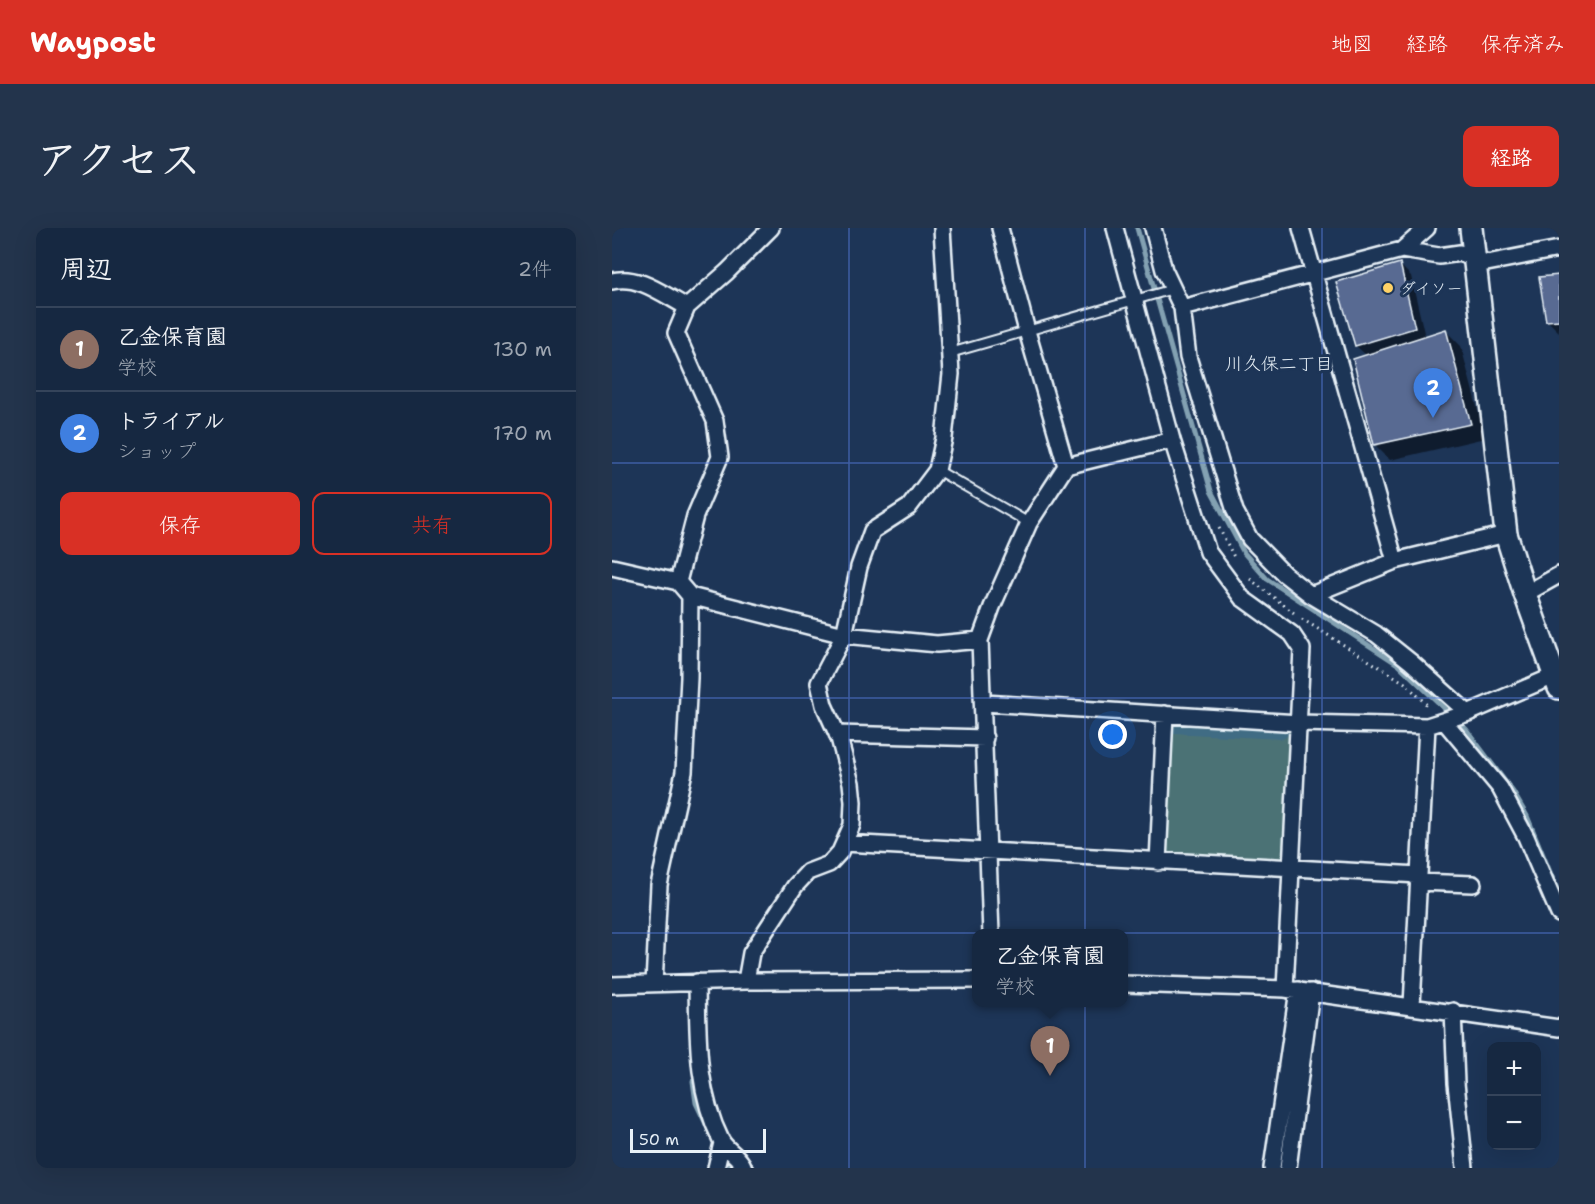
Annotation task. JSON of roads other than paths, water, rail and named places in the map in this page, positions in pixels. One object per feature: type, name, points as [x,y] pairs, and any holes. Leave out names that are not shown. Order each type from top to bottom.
[{"type":"street","points":[[678,582],[695,516],[720,458],[715,421],[676,333],[687,306],[727,272],[771,228]]},
{"type":"street","points":[[746,981],[751,954],[795,886],[808,872],[829,864],[840,852],[852,825],[851,783],[837,735],[824,705],[819,683],[844,635],[859,567],[872,531],[909,507],[937,470],[944,438],[951,374],[942,228]]},
{"type":"street","points":[[1000,228],[1066,466]]},
{"type":"street","points":[[1115,228],[1172,440],[1208,552],[1242,598],[1292,634],[1302,649],[1292,868],[1298,990],[1288,1168]]},
{"type":"street","points":[[1153,228],[1164,270],[1182,308],[1188,357],[1235,511],[1250,539],[1284,574],[1311,595],[1376,634],[1468,713]]},
{"type":"street","points":[[1301,228],[1395,561]]},
{"type":"street","points":[[1402,250],[1427,228]]},
{"type":"street","points":[[984,703],[1299,723],[1427,726],[1557,682],[1506,534],[1471,228]]},
{"type":"street","points":[[1182,308],[1402,250],[1439,256],[1460,253],[1487,263],[1559,249]]},
{"type":"street","points":[[612,281],[624,278],[639,282],[687,306]]},
{"type":"street","points":[[991,929],[981,640],[992,607],[1029,523],[1066,466],[1172,440]]},
{"type":"street","points":[[1311,595],[1395,561],[1506,534]]},
{"type":"street","points":[[612,567],[678,582],[690,596],[844,635],[937,644],[981,640]]},
{"type":"street","points":[[1525,594],[1559,575]]},
{"type":"street","points":[[654,984],[659,885],[684,772],[690,596]]},
{"type":"street","points":[[1158,862],[1165,714]]},
{"type":"street","points":[[1444,721],[1500,788],[1526,837],[1559,915]]},
{"type":"street","points":[[1412,1005],[1427,726]]},
{"type":"street","points":[[837,735],[985,738]]},
{"type":"street","points":[[844,843],[988,853],[1292,868],[1473,884]]},
{"type":"street","points":[[612,985],[746,981],[972,980]]},
{"type":"street","points":[[697,982],[698,1061],[709,1110],[722,1143],[742,1161],[744,1168]]},
{"type":"street","points":[[1128,984],[1298,990],[1559,1028]]},
{"type":"street","points":[[1272,1168],[1298,990]]},
{"type":"street","points":[[1453,1011],[1456,1083],[1465,1168]]},
{"type":"street","points":[[717,1168],[722,1143]]},
{"type":"lane","points":[[950,353],[1173,289]]},
{"type":"lane","points":[[937,470],[1029,523]]},
{"type":"waterway","points":[[1137,228],[1211,491],[1244,553],[1267,579],[1399,665],[1466,729],[1513,792],[1527,816],[1559,894]]},
{"type":"waterway","points":[[1173,723],[1280,729]]},
{"type":"waterway","points":[[693,1081],[696,1103],[714,1141]]},
{"type":"waterway","points":[[722,1154],[731,1168]]},
{"type":"place","name":"ダイソー","points":[[1388,288]]},
{"type":"place","name":"トライアル","points":[[1433,418]]},
{"type":"place","name":"乙金保育園","points":[[1050,1076]]},
{"type":"district","name":"川久保二丁目","points":[[1279,364]]}]
